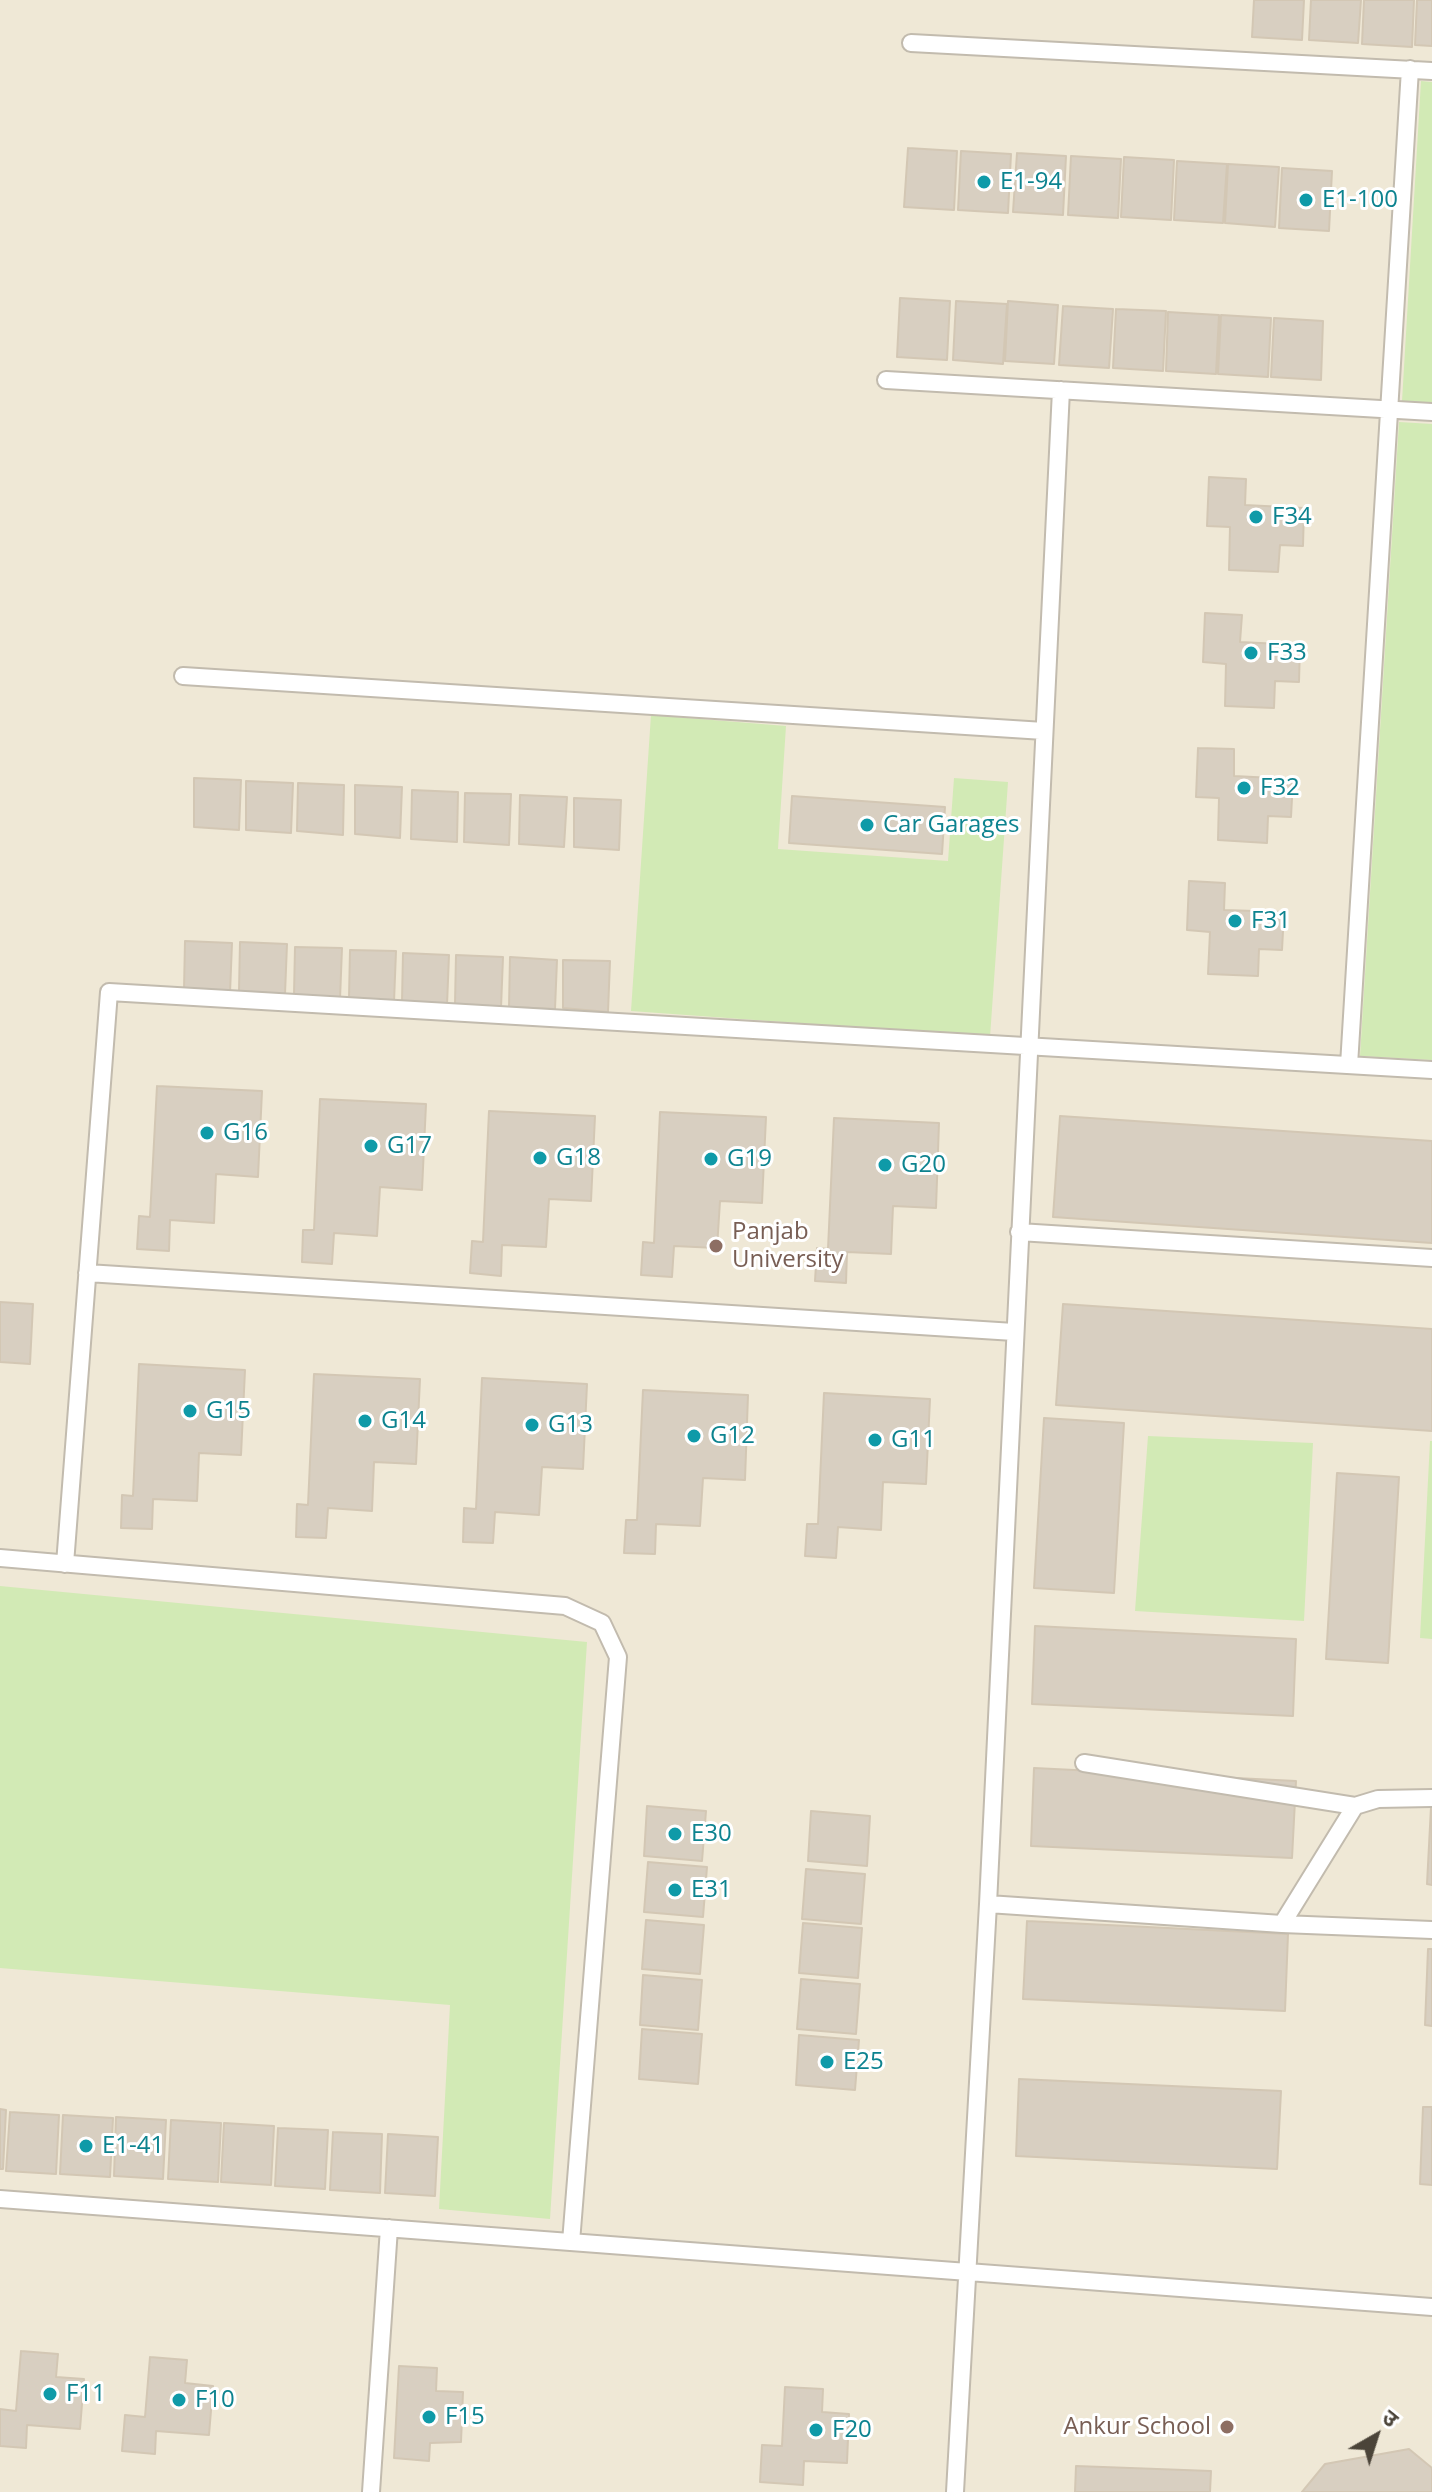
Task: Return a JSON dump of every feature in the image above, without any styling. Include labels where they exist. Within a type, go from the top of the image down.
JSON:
[{"type":"lane","points":[[911,43],[1432,71]]},
{"type":"lane","points":[[1349,1065],[1410,69]]},
{"type":"lane","points":[[886,380],[1432,412]]},
{"type":"lane","points":[[955,2492],[988,1904],[1061,390]]},
{"type":"lane","points":[[183,676],[1044,731]]},
{"type":"lane","points":[[65,1564],[109,992],[1432,1070]]},
{"type":"lane","points":[[1019,1232],[1432,1258]]},
{"type":"lane","points":[[87,1273],[1014,1332]]},
{"type":"lane","points":[[0,1558],[565,1606],[602,1623],[618,1657],[571,2242]]},
{"type":"lane","points":[[1084,1763],[1355,1806],[1378,1799],[1432,1798]]},
{"type":"lane","points":[[1282,1924],[1355,1806]]},
{"type":"lane","points":[[988,1904],[1282,1924],[1432,1930]]},
{"type":"lane","points":[[0,2199],[1432,2307]]},
{"type":"lane","points":[[371,2492],[389,2228]]},
{"type":"shaded area","name":"Panjab University","points":[[0,0],[1432,0],[1432,2492],[0,2492]]},
{"type":"green space","points":[[1421,81],[1432,82],[1432,404],[1402,401]]},
{"type":"green space","points":[[1399,422],[1432,424],[1432,1060],[1360,1056]]},
{"type":"green space","points":[[651,715],[786,726],[778,849],[948,861],[954,778],[1008,782],[990,1037],[631,1011]]},
{"type":"green space","points":[[1148,1436],[1313,1443],[1304,1621],[1135,1611]]},
{"type":"green space","points":[[1432,1441],[1432,1639],[1420,1638]]},
{"type":"green space","points":[[0,1586],[587,1642],[550,2219],[439,2209],[450,2005],[0,1968]]},
{"type":"building","points":[[1254,0],[1304,0],[1302,40],[1252,37]]},
{"type":"building","points":[[1311,0],[1361,0],[1358,43],[1309,40]]},
{"type":"building","points":[[1364,0],[1414,0],[1412,47],[1362,44]]},
{"type":"building","points":[[1417,0],[1432,0],[1432,46],[1415,45]]},
{"type":"building","points":[[908,148],[957,151],[954,210],[904,207]]},
{"type":"building","name":"E1-94","points":[[961,151],[1011,154],[1008,213],[958,210]]},
{"type":"building","points":[[1017,153],[1066,156],[1063,215],[1013,212]]},
{"type":"building","points":[[1071,156],[1121,159],[1118,218],[1068,215]]},
{"type":"building","points":[[1124,157],[1174,160],[1171,220],[1121,217]]},
{"type":"building","points":[[1177,161],[1227,164],[1223,223],[1174,220]]},
{"type":"building","points":[[1228,164],[1279,167],[1275,227],[1225,223]]},
{"type":"building","name":"E1-100","points":[[1282,168],[1332,171],[1329,231],[1279,228]]},
{"type":"building","points":[[900,298],[950,301],[947,360],[897,357]]},
{"type":"building","points":[[956,301],[1007,304],[1003,364],[953,360]]},
{"type":"building","points":[[1008,301],[1058,305],[1054,364],[1005,361]]},
{"type":"building","points":[[1063,306],[1113,309],[1109,368],[1059,365]]},
{"type":"building","points":[[1116,309],[1166,311],[1163,371],[1113,368]]},
{"type":"building","points":[[1168,312],[1219,315],[1216,374],[1166,371]]},
{"type":"building","points":[[1221,315],[1271,318],[1268,377],[1218,374]]},
{"type":"building","points":[[1274,318],[1323,321],[1321,380],[1271,377]]},
{"type":"building","name":"F34","points":[[1209,477],[1246,479],[1245,505],[1304,508],[1303,546],[1280,545],[1278,572],[1229,570],[1230,527],[1207,526]]},
{"type":"building","name":"F33","points":[[1205,613],[1242,615],[1240,642],[1300,645],[1299,682],[1275,681],[1274,708],[1225,706],[1226,664],[1203,662]]},
{"type":"building","name":"F32","points":[[1198,748],[1234,749],[1234,776],[1293,779],[1291,817],[1268,816],[1267,843],[1218,840],[1219,798],[1196,797]]},
{"type":"building","points":[[194,778],[241,780],[239,830],[194,827]]},
{"type":"building","points":[[246,781],[293,783],[291,833],[246,830]]},
{"type":"building","points":[[298,783],[344,785],[343,835],[297,831]]},
{"type":"building","points":[[355,785],[402,787],[400,838],[355,834]]},
{"type":"building","points":[[412,790],[458,792],[457,842],[411,839]]},
{"type":"building","points":[[465,793],[511,794],[509,845],[464,842]]},
{"type":"building","points":[[520,795],[567,797],[564,847],[519,844]]},
{"type":"building","name":"Car Garages","points":[[792,796],[945,807],[942,854],[789,843]]},
{"type":"building","points":[[574,798],[621,800],[619,850],[574,847]]},
{"type":"building","name":"F31","points":[[1189,881],[1225,883],[1224,910],[1284,912],[1282,950],[1259,949],[1258,976],[1208,974],[1210,932],[1187,930]]},
{"type":"building","points":[[185,941],[232,943],[230,993],[184,990]]},
{"type":"building","points":[[240,942],[287,944],[285,994],[239,991]]},
{"type":"building","points":[[295,947],[342,948],[340,999],[294,995]]},
{"type":"building","points":[[350,950],[396,951],[394,1002],[349,998]]},
{"type":"building","points":[[403,953],[449,955],[447,1005],[402,1002]]},
{"type":"building","points":[[456,955],[503,957],[501,1008],[455,1004]]},
{"type":"building","points":[[510,957],[557,960],[555,1009],[509,1007]]},
{"type":"building","points":[[563,960],[610,961],[608,1012],[563,1008]]},
{"type":"building","name":"G16","points":[[157,1086],[262,1091],[258,1177],[216,1174],[214,1223],[170,1220],[169,1251],[137,1249],[139,1216],[150,1217]]},
{"type":"building","name":"G17","points":[[320,1099],[426,1104],[422,1190],[380,1187],[377,1236],[334,1233],[332,1264],[302,1262],[303,1230],[314,1230]]},
{"type":"building","name":"G18","points":[[489,1111],[595,1116],[591,1201],[549,1199],[546,1247],[502,1245],[501,1276],[470,1273],[472,1241],[483,1242]]},
{"type":"building","name":"G19","points":[[660,1112],[766,1117],[762,1203],[720,1201],[717,1248],[674,1246],[672,1277],[641,1275],[643,1242],[654,1243]]},
{"type":"building","points":[[1060,1116],[1432,1141],[1432,1243],[1053,1217]]},
{"type":"building","name":"G20","points":[[834,1118],[939,1123],[936,1208],[893,1206],[891,1254],[847,1252],[846,1283],[815,1281],[817,1248],[828,1249]]},
{"type":"building","points":[[0,1302],[33,1304],[30,1364],[0,1362]]},
{"type":"building","points":[[1063,1304],[1432,1329],[1432,1431],[1056,1405]]},
{"type":"building","name":"G15","points":[[139,1364],[245,1370],[241,1455],[199,1453],[197,1501],[153,1499],[152,1529],[121,1528],[122,1495],[133,1496]]},
{"type":"building","name":"G14","points":[[314,1374],[420,1379],[416,1464],[374,1462],[372,1511],[328,1508],[326,1538],[296,1537],[297,1504],[308,1505]]},
{"type":"building","name":"G13","points":[[482,1378],[587,1384],[583,1469],[542,1467],[539,1515],[495,1512],[493,1543],[463,1542],[464,1508],[476,1509]]},
{"type":"building","name":"G12","points":[[643,1390],[748,1395],[745,1480],[703,1478],[700,1526],[656,1524],[655,1554],[624,1553],[626,1520],[637,1520]]},
{"type":"building","name":"G11","points":[[824,1393],[930,1399],[926,1484],[883,1482],[881,1530],[838,1527],[836,1558],[805,1556],[807,1524],[818,1524]]},
{"type":"building","points":[[1044,1418],[1124,1423],[1114,1593],[1034,1588]]},
{"type":"building","points":[[1337,1473],[1399,1477],[1388,1663],[1326,1659]]},
{"type":"building","points":[[1035,1626],[1296,1639],[1293,1716],[1032,1704]]},
{"type":"building","points":[[1034,1768],[1296,1781],[1292,1858],[1031,1846]]},
{"type":"building","name":"E30","points":[[647,1806],[706,1811],[702,1861],[644,1856]]},
{"type":"building","points":[[1432,1807],[1432,1885],[1427,1884]]},
{"type":"building","points":[[811,1811],[870,1816],[867,1866],[808,1861]]},
{"type":"building","name":"E31","points":[[648,1862],[707,1867],[703,1917],[644,1912]]},
{"type":"building","points":[[806,1869],[865,1874],[861,1924],[802,1919]]},
{"type":"building","points":[[646,1920],[704,1925],[700,1974],[642,1969]]},
{"type":"building","points":[[1027,1921],[1288,1934],[1285,2011],[1023,1999]]},
{"type":"building","points":[[803,1923],[862,1928],[858,1978],[799,1973]]},
{"type":"building","points":[[1428,1949],[1432,1949],[1432,2026],[1425,2025]]},
{"type":"building","points":[[643,1975],[702,1980],[698,2030],[640,2025]]},
{"type":"building","points":[[801,1979],[860,1984],[856,2034],[797,2029]]},
{"type":"building","points":[[642,2029],[702,2034],[698,2084],[639,2079]]},
{"type":"building","name":"E25","points":[[799,2035],[859,2040],[855,2090],[796,2085]]},
{"type":"building","points":[[1019,2079],[1281,2091],[1277,2169],[1016,2156]]},
{"type":"building","points":[[1423,2107],[1432,2107],[1432,2185],[1420,2184]]},
{"type":"building","points":[[0,2109],[6,2110],[3,2169],[0,2169]]},
{"type":"building","points":[[10,2112],[59,2115],[56,2174],[6,2171]]},
{"type":"building","name":"E1-41","points":[[63,2115],[113,2118],[110,2177],[60,2174]]},
{"type":"building","points":[[116,2117],[166,2120],[163,2179],[114,2176]]},
{"type":"building","points":[[171,2120],[221,2123],[218,2182],[168,2179]]},
{"type":"building","points":[[224,2123],[274,2126],[271,2185],[221,2182]]},
{"type":"building","points":[[278,2128],[328,2130],[325,2189],[275,2186]]},
{"type":"building","points":[[333,2132],[382,2134],[380,2193],[330,2190]]},
{"type":"building","points":[[388,2134],[438,2137],[435,2196],[385,2193]]},
{"type":"building","name":"F11","points":[[21,2351],[58,2354],[56,2377],[84,2379],[80,2429],[27,2425],[26,2448],[0,2446],[0,2409],[16,2411]]},
{"type":"building","name":"F10","points":[[150,2357],[187,2360],[185,2383],[213,2386],[209,2435],[156,2431],[155,2454],[122,2451],[125,2415],[145,2417]]},
{"type":"building","name":"F15","points":[[399,2366],[437,2368],[436,2391],[463,2392],[461,2442],[430,2443],[429,2461],[394,2458]]},
{"type":"building","name":"F20","points":[[785,2387],[823,2389],[822,2412],[849,2414],[847,2463],[804,2461],[803,2485],[760,2482],[762,2445],[782,2446]]},
{"type":"building","points":[[1409,2449],[1432,2468],[1432,2492],[1302,2492],[1325,2464]]},
{"type":"building","points":[[1076,2466],[1211,2471],[1210,2492],[1075,2492]]},
{"type":"place","name":"E1-94","points":[[984,182]]},
{"type":"place","name":"E1-100","points":[[1306,200]]},
{"type":"place","name":"F34","points":[[1256,517]]},
{"type":"place","name":"F33","points":[[1251,653]]},
{"type":"place","name":"F32","points":[[1244,788]]},
{"type":"place","name":"Car Garages","points":[[867,825]]},
{"type":"place","name":"F31","points":[[1235,921]]},
{"type":"place","name":"G16","points":[[207,1133]]},
{"type":"place","name":"G17","points":[[371,1146]]},
{"type":"place","name":"G18","points":[[540,1158]]},
{"type":"place","name":"G19","points":[[711,1159]]},
{"type":"place","name":"G20","points":[[885,1165]]},
{"type":"place","name":"Panjab University","points":[[716,1246]]},
{"type":"place","name":"G15","points":[[190,1411]]},
{"type":"place","name":"G14","points":[[365,1421]]},
{"type":"place","name":"G13","points":[[532,1425]]},
{"type":"place","name":"G12","points":[[694,1436]]},
{"type":"place","name":"G11","points":[[875,1440]]},
{"type":"place","name":"E30","points":[[675,1834]]},
{"type":"place","name":"E31","points":[[675,1890]]},
{"type":"place","name":"E25","points":[[827,2062]]},
{"type":"place","name":"E1-41","points":[[86,2146]]},
{"type":"place","name":"F11","points":[[50,2394]]},
{"type":"place","name":"F10","points":[[179,2400]]},
{"type":"place","name":"F15","points":[[429,2417]]},
{"type":"place","name":"Ankur School","points":[[1227,2427]]},
{"type":"place","name":"F20","points":[[816,2430]]}]
